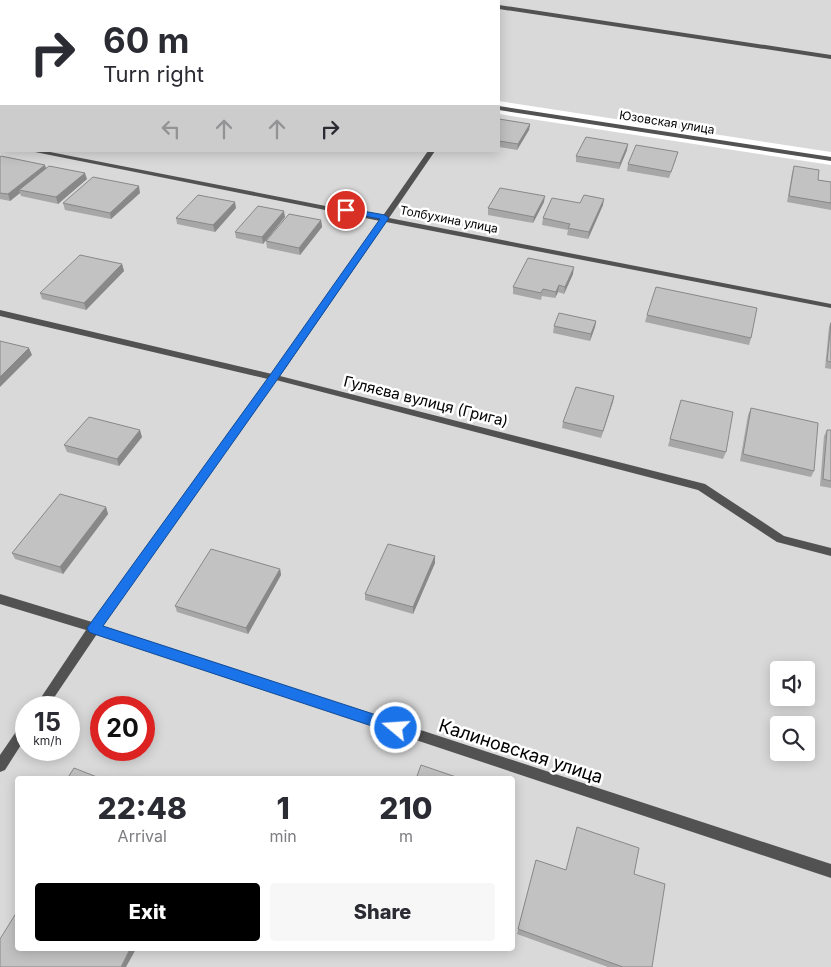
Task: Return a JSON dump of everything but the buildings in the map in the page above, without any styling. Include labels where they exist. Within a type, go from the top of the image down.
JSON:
[{"type":"lane","points":[[500,7],[831,57]]},
{"type":"lane","name":"Юзовская улица","points":[[500,108],[831,159]]},
{"type":"lane","name":"Толбухина улица","points":[[38,152],[831,306]]},
{"type":"lane","points":[[48,696],[94,628],[274,378],[431,152]]},
{"type":"lane","name":"Гуляєва вулиця (Грига)","points":[[0,313],[274,378],[701,487],[781,539],[831,552]]},
{"type":"lane","name":"Калиновская улица","points":[[0,599],[94,628],[831,871]]},
{"type":"lane","points":[[0,766],[15,744]]},
{"type":"shaded area","points":[[500,0],[831,0],[831,152],[500,101]]},
{"type":"shaded area","points":[[500,114],[831,165],[831,967],[0,967],[0,152],[500,152]]},
{"type":"route","points":[[346,210],[385,218],[274,378],[94,628],[396,728]]}]
